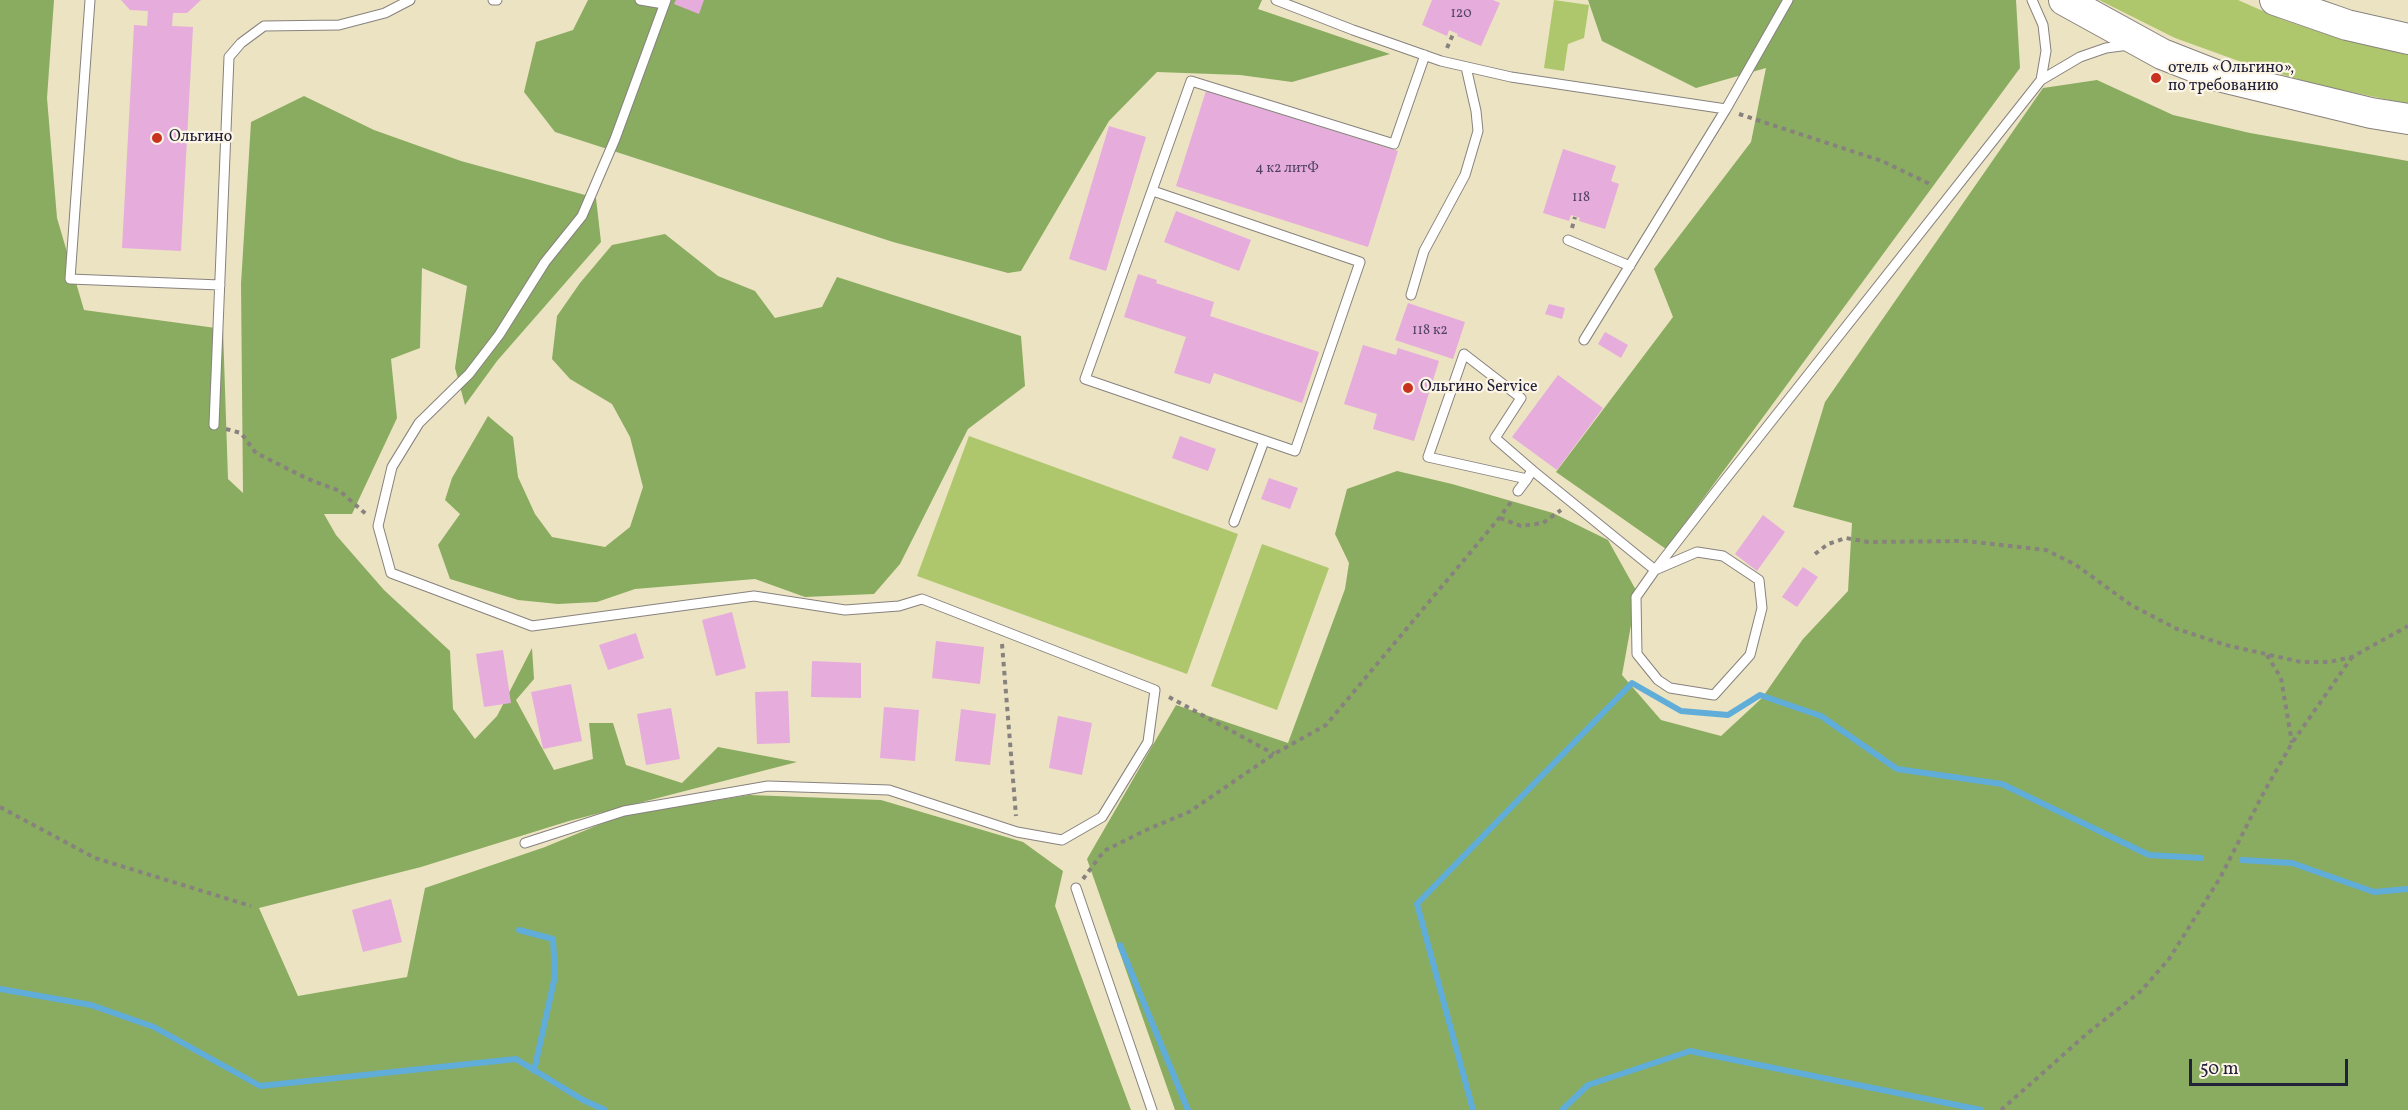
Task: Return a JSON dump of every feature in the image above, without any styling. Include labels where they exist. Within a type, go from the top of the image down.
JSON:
[{"type":"main road","points":[[2064,0],[2139,43],[2218,76],[2408,119]]},
{"type":"main road","points":[[2275,0],[2338,22],[2408,39]]},
{"type":"lane","points":[[90,0],[70,279],[220,285]]},
{"type":"lane","points":[[214,425],[229,57],[241,43],[264,26],[339,25],[385,13],[410,0]]},
{"type":"lane","points":[[525,843],[624,811],[768,786],[889,790],[1017,832],[1062,840],[1102,817],[1148,742],[1155,690],[922,599],[899,606],[845,610],[754,596],[532,626],[391,573],[378,526],[392,467],[419,423],[469,374],[499,335],[545,262],[582,216],[615,139],[665,2],[640,0]]},
{"type":"lane","points":[[1276,0],[1425,55],[1466,67],[1511,77],[1726,109]]},
{"type":"lane","points":[[1584,340],[1726,109],[1788,0]]},
{"type":"lane","points":[[2032,0],[2043,25],[2046,51],[2041,80]]},
{"type":"lane","points":[[1655,570],[1697,552],[1724,556],[1759,580],[1762,608],[1750,655],[1714,695],[1670,688],[1658,680],[1637,654],[1636,597],[1655,570],[2041,80],[2080,57],[2106,48],[2139,43]]},
{"type":"lane","points":[[1153,191],[1360,262],[1295,451],[1084,379],[1191,81],[1394,144],[1425,55]]},
{"type":"lane","points":[[1411,295],[1424,251],[1465,175],[1478,131],[1466,67]]},
{"type":"lane","points":[[1568,240],[1630,266]]},
{"type":"lane","points":[[1529,475],[1428,457],[1464,354],[1521,398],[1495,438],[1529,475],[1571,502],[1655,570]]},
{"type":"lane","points":[[1234,522],[1264,441]]},
{"type":"lane","points":[[1518,491],[1529,475]]},
{"type":"lane","points":[[1076,888],[1152,1110]]},
{"type":"path","points":[[1450,41],[1454,32]]},
{"type":"path","points":[[1726,109],[1882,161],[1932,185]]},
{"type":"path","points":[[1573,225],[1575,217]]},
{"type":"path","points":[[214,425],[241,433],[256,453],[340,491],[357,503],[378,526]]},
{"type":"path","points":[[1076,888],[1104,851],[1189,812],[1274,754],[1326,725],[1500,518],[1518,491]]},
{"type":"path","points":[[1500,518],[1521,526],[1543,524],[1571,502]]},
{"type":"path","points":[[1815,554],[1828,544],[1846,538],[1868,542],[1965,541],[2046,550],[2076,565],[2131,605],[2177,629],[2226,645],[2301,662],[2329,662],[2352,657],[2408,626]]},
{"type":"path","points":[[1001,630],[1017,832]]},
{"type":"path","points":[[2266,654],[2281,678],[2292,743]]},
{"type":"path","points":[[2001,1110],[2089,1032],[2141,991],[2169,959],[2220,879],[2264,792],[2292,743],[2352,657]]},
{"type":"path","points":[[1155,690],[1274,754]]},
{"type":"path","points":[[0,807],[95,858],[251,906]]},
{"type":"green space","points":[[0,0],[54,0],[47,98],[57,218],[84,310],[223,329],[228,479],[243,493],[241,284],[251,122],[304,96],[374,130],[461,161],[596,198],[601,242],[497,361],[465,405],[455,368],[467,286],[422,268],[420,348],[391,359],[397,418],[352,514],[324,514],[336,535],[384,590],[450,651],[453,709],[475,739],[497,716],[532,648],[534,679],[516,700],[554,770],[593,759],[589,723],[613,723],[626,765],[682,783],[718,747],[797,762],[569,821],[421,867],[259,908],[298,996],[407,977],[425,888],[545,847],[620,816],[749,795],[881,800],[1023,842],[1063,871],[1055,906],[1131,1110],[0,1110]]},
{"type":"green space","points":[[588,0],[1262,0],[1258,9],[1390,54],[1292,82],[1240,75],[1157,72],[1109,121],[1021,271],[1008,273],[893,242],[555,132],[524,92],[536,42],[573,30]]},
{"type":"green space","points":[[1554,0],[1589,5],[1584,38],[1568,44],[1564,71],[1544,68]]},
{"type":"green space","points":[[1588,0],[2016,0],[2020,68],[1666,549],[1556,472],[1673,317],[1654,269],[1751,142],[1766,68],[1696,88],[1602,41]]},
{"type":"green space","points":[[2099,0],[2238,0],[2281,19],[2337,38],[2408,55],[2408,104],[2318,85],[2247,64],[2175,38]]},
{"type":"green space","points":[[2097,80],[2173,115],[2250,133],[2408,161],[2408,1110],[1175,1110],[1087,859],[1176,705],[1288,743],[1345,589],[1349,563],[1335,534],[1347,489],[1397,471],[1553,513],[1608,540],[1637,592],[1622,675],[1661,720],[1721,736],[1762,698],[1803,639],[1848,591],[1852,523],[1793,507],[1825,402],[2043,88]]},
{"type":"green space","points":[[665,234],[718,276],[755,291],[775,318],[822,307],[837,277],[1021,336],[1025,386],[968,429],[900,564],[874,594],[805,597],[755,579],[635,589],[597,602],[558,604],[518,600],[450,579],[438,545],[460,514],[445,500],[452,478],[488,416],[513,437],[518,477],[535,514],[552,537],[605,547],[630,527],[643,487],[630,437],[612,404],[570,379],[552,359],[557,316],[580,283],[612,245]]},
{"type":"green space","points":[[969,436],[1238,534],[1187,674],[917,576]]},
{"type":"green space","points":[[1262,544],[1329,568],[1277,710],[1211,686]]},
{"type":"building","name":"Ольгино","points":[[121,0],[201,0],[187,13],[173,13],[172,26],[193,27],[181,251],[122,248],[134,25],[147,26],[148,11],[130,10]]},
{"type":"building","points":[[676,0],[704,0],[699,14],[674,4]]},
{"type":"building","points":[[1432,0],[1493,0],[1500,3],[1481,46],[1449,30],[1447,36],[1422,25]]},
{"type":"building","points":[[1206,91],[1398,151],[1368,247],[1176,186]]},
{"type":"building","points":[[1109,126],[1146,137],[1106,271],[1069,259]]},
{"type":"building","points":[[1563,149],[1616,166],[1611,181],[1619,184],[1605,229],[1579,221],[1580,218],[1571,215],[1569,221],[1543,213]]},
{"type":"building","points":[[1176,211],[1251,240],[1239,271],[1164,242]]},
{"type":"building","points":[[1138,274],[1157,280],[1156,283],[1214,302],[1210,316],[1319,352],[1302,403],[1214,373],[1210,384],[1174,373],[1186,337],[1124,317]]},
{"type":"building","points":[[1408,303],[1465,322],[1453,359],[1395,340]]},
{"type":"building","points":[[1549,304],[1565,308],[1562,319],[1545,314]]},
{"type":"building","points":[[1605,332],[1628,345],[1621,358],[1598,344]]},
{"type":"building","name":"Ольгино Service","points":[[1363,345],[1396,355],[1398,348],[1439,361],[1414,441],[1373,429],[1377,414],[1344,404]]},
{"type":"building","points":[[1558,375],[1603,408],[1557,470],[1512,437]]},
{"type":"building","points":[[1180,436],[1216,449],[1208,471],[1172,458]]},
{"type":"building","points":[[1269,478],[1298,488],[1290,509],[1261,499]]},
{"type":"building","points":[[1763,515],[1785,532],[1757,571],[1735,554]]},
{"type":"building","points":[[1803,567],[1818,577],[1797,607],[1782,597]]},
{"type":"building","points":[[732,612],[746,668],[716,676],[702,620]]},
{"type":"building","points":[[636,633],[644,658],[608,670],[599,645]]},
{"type":"building","points":[[936,641],[984,647],[980,684],[932,678]]},
{"type":"building","points":[[503,650],[511,703],[484,707],[476,654]]},
{"type":"building","points":[[812,661],[861,663],[861,698],[811,697]]},
{"type":"building","points":[[571,684],[582,741],[543,749],[531,692]]},
{"type":"building","points":[[788,691],[790,743],[757,744],[755,692]]},
{"type":"building","points":[[884,707],[919,710],[915,761],[880,758]]},
{"type":"building","points":[[671,708],[680,759],[646,765],[637,714]]},
{"type":"building","points":[[961,709],[996,714],[990,765],[955,761]]},
{"type":"building","points":[[1058,716],[1092,723],[1082,775],[1049,768]]},
{"type":"building","points":[[391,899],[402,942],[363,952],[352,910]]},
{"type":"waterway","points":[[1473,1110],[1417,904],[1632,683],[1681,711],[1728,715],[1760,695],[1821,716],[1897,769],[2002,784],[2149,855],[2201,858]]},
{"type":"waterway","points":[[2242,860],[2292,863],[2374,892],[2408,889]]},
{"type":"waterway","points":[[519,930],[553,939],[555,976],[534,1071]]},
{"type":"waterway","points":[[1120,945],[1188,1110]]},
{"type":"waterway","points":[[0,989],[91,1005],[154,1027],[260,1086],[516,1059],[583,1100],[605,1110]]},
{"type":"waterway","points":[[1562,1110],[1588,1085],[1690,1051],[1981,1110]]},
{"type":"place","name":"отель «Ольгино», по требованию","points":[[2156,78]]},
{"type":"place","name":"Ольгино","points":[[157,138]]},
{"type":"place","name":"Ольгино Service","points":[[1408,388]]}]
